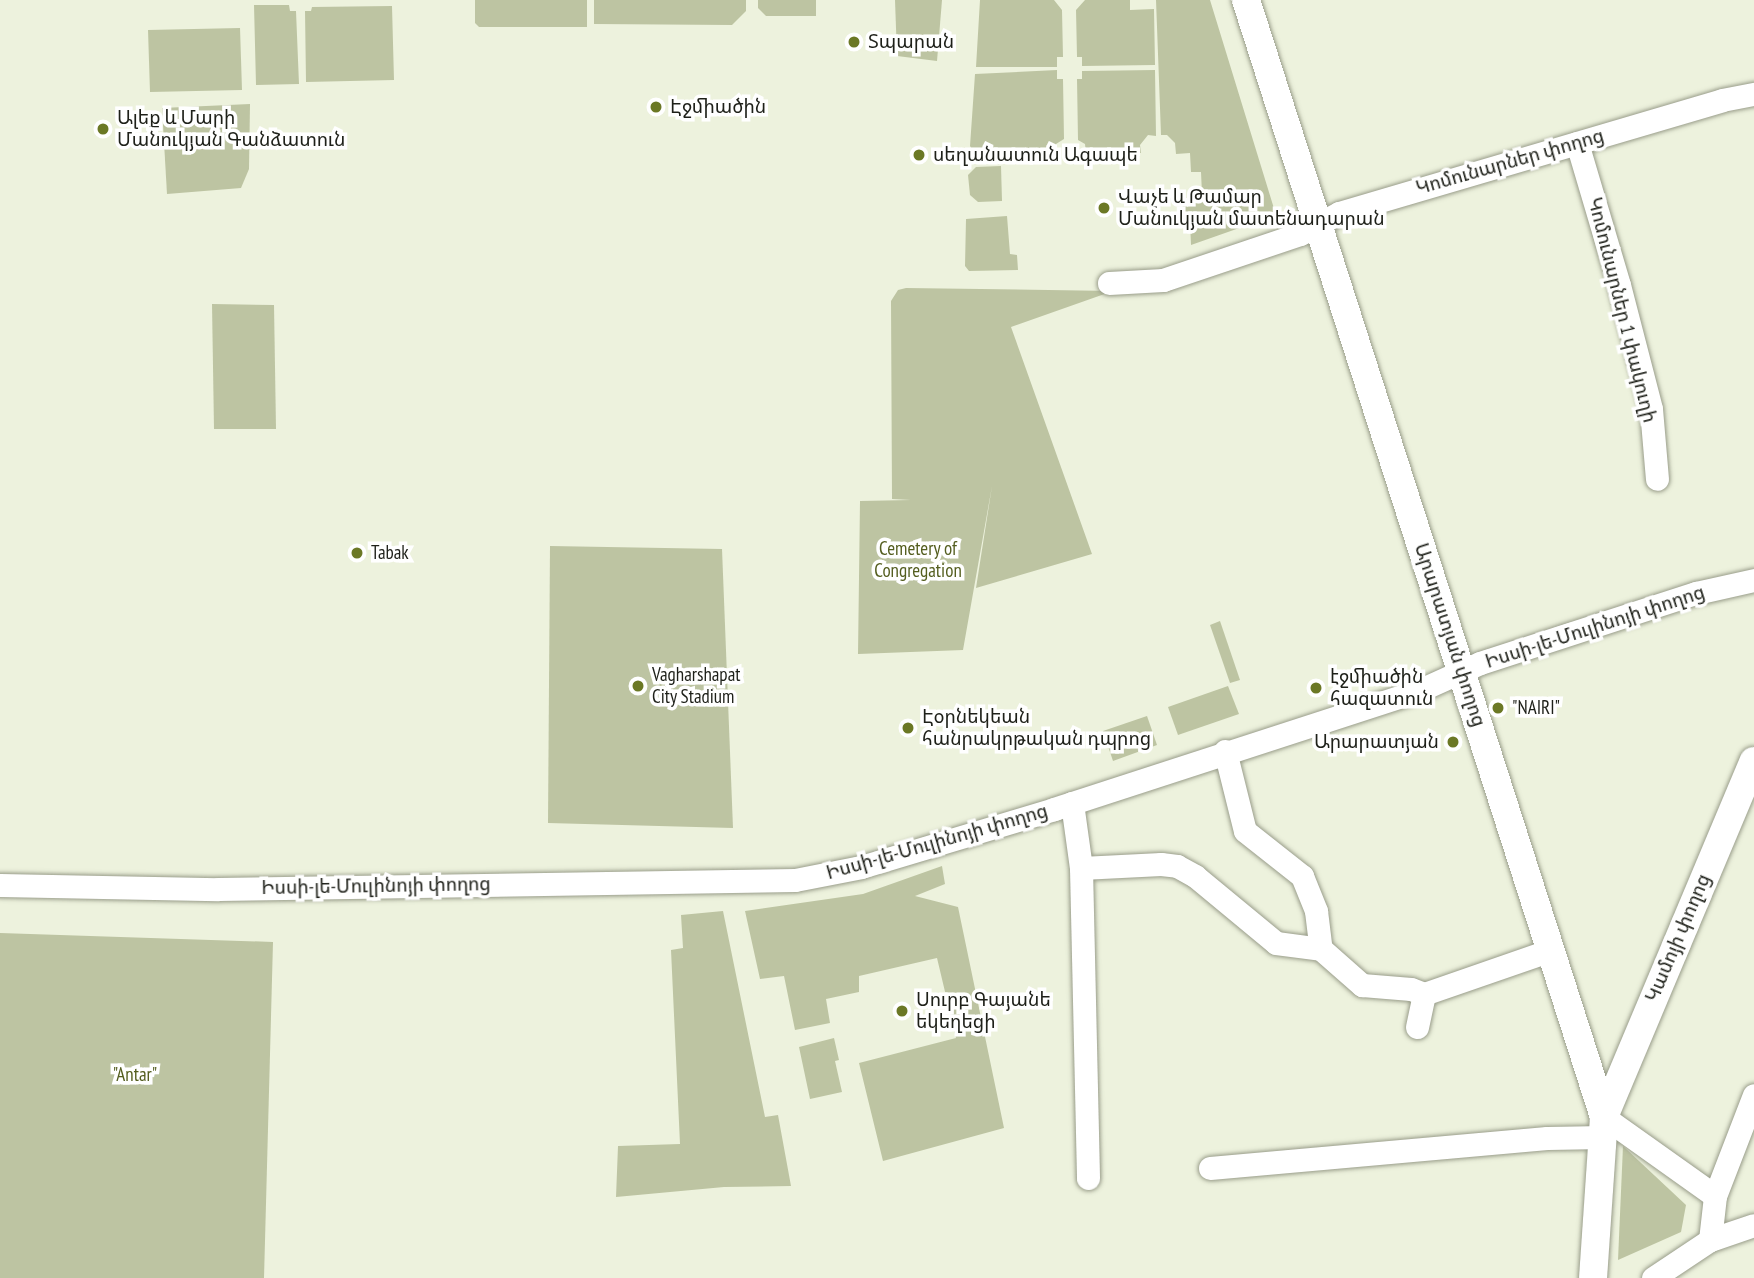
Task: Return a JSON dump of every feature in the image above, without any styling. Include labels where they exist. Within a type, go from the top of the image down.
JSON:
[{"type":"main road","name":"Արարատյան փողոց","points":[[1246,0],[1551,950],[1604,1127],[1594,1278]]},
{"type":"main road","name":"Կամոյի փողոց","points":[[1604,1127],[1754,761]]},
{"type":"street","name":"Կոմունարներ փողոց","points":[[1109,283],[1163,280],[1300,234],[1339,213],[1722,100],[1754,94]]},
{"type":"street","name":"Կոմունարներ 1 փակուղի","points":[[1577,143],[1619,285],[1651,409],[1657,479]]},
{"type":"street","name":"Իսսի-լե-Մուլինոյի փողոց","points":[[0,885],[218,889],[795,880],[861,867],[1072,803],[1225,751],[1418,691],[1480,663],[1696,593],[1754,580]]},
{"type":"street","points":[[1225,751],[1245,831],[1303,876],[1316,911],[1321,949]]},
{"type":"street","points":[[1072,803],[1081,868],[1088,1178]]},
{"type":"street","points":[[1081,868],[1161,864],[1177,866],[1195,876],[1276,943],[1321,949],[1362,985],[1411,989],[1424,994],[1551,950]]},
{"type":"street","points":[[1417,1027],[1424,994]]},
{"type":"street","points":[[1710,1240],[1715,1196],[1754,1095]]},
{"type":"street","points":[[1210,1168],[1547,1138],[1604,1127],[1715,1196]]},
{"type":"street","points":[[1653,1278],[1710,1240],[1754,1225]]},
{"type":"green space","points":[[475,0],[587,0],[587,27],[479,27],[475,23]]},
{"type":"green space","points":[[594,0],[746,0],[746,11],[732,25],[594,24]]},
{"type":"green space","points":[[758,0],[816,0],[816,16],[766,16],[758,8]]},
{"type":"green space","points":[[895,0],[942,0],[937,61],[897,56]]},
{"type":"green space","points":[[980,0],[1054,0],[1062,10],[1063,57],[1057,57],[1057,67],[976,67]]},
{"type":"green space","points":[[1085,0],[1130,0],[1130,10],[1154,9],[1155,65],[1082,66],[1082,57],[1077,57],[1076,10]]},
{"type":"green space","points":[[1156,0],[1210,0],[1276,215],[1191,245],[1190,222],[1184,222],[1182,200],[1202,194],[1201,172],[1191,172],[1190,153],[1176,154],[1175,143],[1167,135],[1161,135]]},
{"type":"green space","points":[[254,5],[289,5],[290,11],[296,11],[299,84],[256,85]]},
{"type":"green space","points":[[392,6],[394,80],[306,82],[305,11],[311,11],[312,7]]},
{"type":"green space","points":[[240,28],[242,90],[150,92],[148,30]]},
{"type":"green space","points":[[1057,70],[1057,79],[1063,79],[1064,139],[1056,144],[1055,155],[973,151],[970,146],[975,74]]},
{"type":"green space","points":[[1155,70],[1156,136],[1148,135],[1140,145],[1141,153],[1086,154],[1085,144],[1078,140],[1077,79],[1082,79],[1082,71]]},
{"type":"green space","points":[[250,104],[249,169],[241,188],[167,194],[162,108]]},
{"type":"green space","points":[[1001,166],[1002,201],[978,202],[970,195],[968,175],[976,167]]},
{"type":"green space","points":[[1007,216],[1010,254],[1017,255],[1018,270],[969,271],[965,266],[966,219]]},
{"type":"green space","name":"Cemetery of Congregation","points":[[898,290],[1113,291],[1011,327],[1092,554],[976,588],[992,486],[963,650],[858,654],[860,501],[911,500],[892,499],[891,301]]},
{"type":"green space","points":[[212,304],[274,305],[276,429],[214,429]]},
{"type":"green space","name":"Vagharshapat City Stadium","points":[[550,546],[722,549],[733,828],[548,823]]},
{"type":"green space","points":[[1220,621],[1240,680],[1230,683],[1210,625]]},
{"type":"green space","points":[[1228,686],[1239,714],[1178,735],[1168,707]]},
{"type":"green space","points":[[1147,716],[1157,745],[1113,761],[1103,731]]},
{"type":"green space","points":[[942,866],[945,884],[915,896],[958,907],[1004,1128],[883,1161],[859,1063],[956,1038],[937,958],[859,976],[859,992],[826,999],[830,1023],[795,1030],[784,976],[760,979],[745,911],[863,894]]},
{"type":"green space","points":[[723,911],[765,1117],[778,1115],[791,1186],[724,1187],[616,1197],[618,1146],[680,1144],[671,950],[683,948],[681,915]]},
{"type":"green space","name":"\"Antar\"","points":[[0,933],[273,942],[264,1278],[0,1278]]},
{"type":"green space","points":[[834,1038],[839,1060],[835,1061],[842,1092],[810,1099],[799,1047]]},
{"type":"green space","points":[[1623,1146],[1686,1205],[1681,1232],[1618,1260]]},
{"type":"place","name":"Տպարան","points":[[854,42]]},
{"type":"place","name":"Էջմիածին","points":[[656,107]]},
{"type":"place","name":"Ալեք և Մարի Մանուկյան Գանձատուն","points":[[103,129]]},
{"type":"place","name":"սեղանատուն Ագապե","points":[[919,155]]},
{"type":"place","name":"Վաչե և Թամար Մանուկյան մատենադարան","points":[[1104,208]]},
{"type":"place","name":"Tabak","points":[[357,553]]},
{"type":"place","name":"Vagharshapat City Stadium","points":[[638,686]]},
{"type":"place","name":"էջմիածին հազատուն","points":[[1316,688]]},
{"type":"place","name":"\"NAIRI\"","points":[[1498,708]]},
{"type":"place","name":"Էօրնեկեան հանրակրթական դպրոց","points":[[908,728]]},
{"type":"place","name":"Արարատյան","points":[[1453,742]]},
{"type":"place","name":"Սուրբ Գայանե եկեղեցի","points":[[902,1011]]}]
